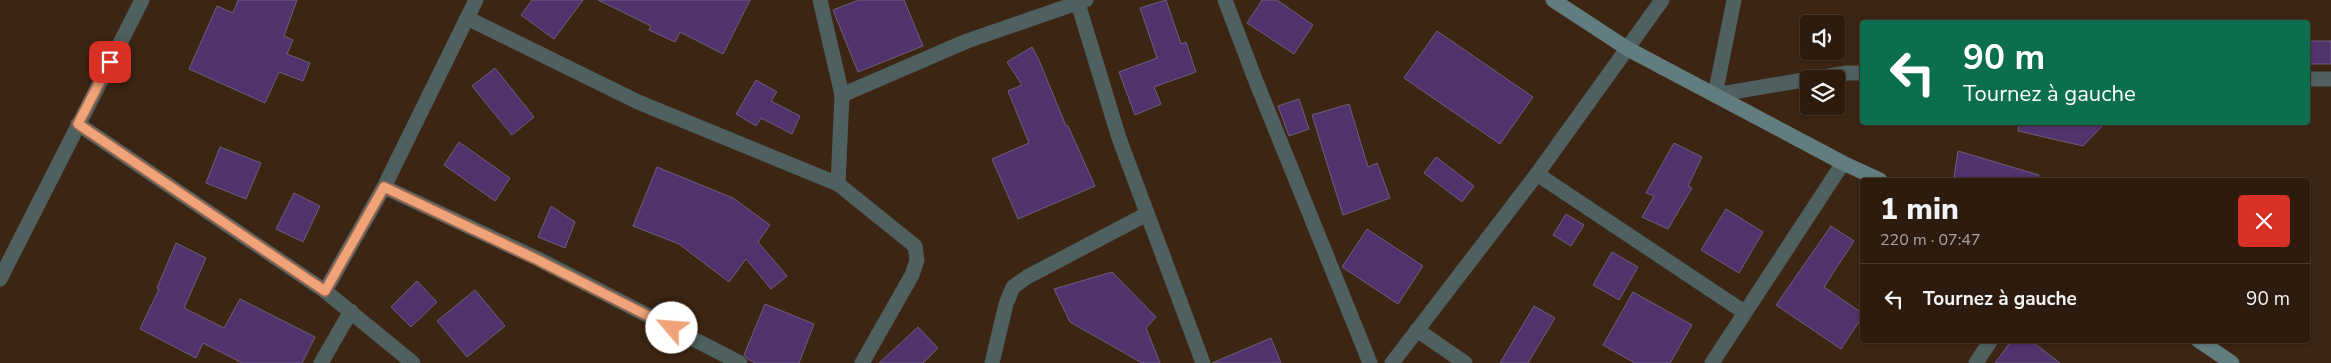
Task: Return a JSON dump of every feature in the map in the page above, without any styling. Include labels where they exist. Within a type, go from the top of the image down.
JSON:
[{"type":"main road","points":[[1553,0],[1628,49],[1843,163],[1876,178]]},
{"type":"main road","points":[[2202,343],[2232,363]]},
{"type":"street","points":[[0,279],[142,0]]},
{"type":"street","points":[[325,291],[384,187],[476,0]]},
{"type":"street","points":[[820,0],[842,95],[838,184]]},
{"type":"street","points":[[1225,0],[1370,363]]},
{"type":"street","points":[[1392,363],[1538,174],[1662,0]]},
{"type":"street","points":[[1734,0],[1715,95],[1800,81]]},
{"type":"street","points":[[842,95],[967,41],[1080,1],[1119,138],[1203,363]]},
{"type":"street","points":[[467,18],[638,102],[838,184],[915,246],[917,260],[912,275],[862,363]]},
{"type":"street","points":[[1845,73],[1860,73]]},
{"type":"street","points":[[2310,79],[2331,79]]},
{"type":"street","points":[[78,124],[325,291],[413,363]]},
{"type":"street","points":[[1712,363],[1843,163]]},
{"type":"street","points":[[1538,174],[1744,312]]},
{"type":"street","points":[[384,187],[538,260],[740,363]]},
{"type":"street","points":[[992,363],[1006,304],[1013,287],[1027,277],[1146,214]]},
{"type":"street","points":[[321,363],[351,311]]},
{"type":"street","points":[[1417,330],[1465,363]]},
{"type":"street","points":[[1976,363],[1989,343]]},
{"type":"building","points":[[238,0],[297,0],[284,36],[293,40],[287,54],[310,63],[303,81],[279,72],[265,103],[189,69],[217,6],[233,13]]},
{"type":"building","points":[[532,0],[583,0],[554,39],[521,15]]},
{"type":"building","points":[[598,0],[750,0],[723,54],[680,32],[675,42],[649,30],[651,26]]},
{"type":"building","points":[[859,0],[904,0],[923,46],[858,72],[833,10]]},
{"type":"building","points":[[1166,0],[1181,44],[1186,42],[1196,72],[1154,87],[1161,104],[1135,115],[1119,72],[1157,58],[1140,8]]},
{"type":"building","points":[[1262,0],[1277,0],[1313,25],[1294,54],[1247,23]]},
{"type":"building","points":[[1437,31],[1533,97],[1500,144],[1404,78]]},
{"type":"building","points":[[2310,41],[2331,41],[2331,64],[2310,64]]},
{"type":"building","points":[[1032,47],[1066,126],[1068,126],[1095,186],[1018,219],[992,159],[1029,143],[1008,91],[1022,85],[1007,62]]},
{"type":"building","points":[[495,68],[534,117],[512,135],[472,86]]},
{"type":"building","points":[[756,80],[777,92],[771,101],[800,116],[792,134],[761,118],[756,126],[736,114]]},
{"type":"building","points":[[1299,99],[1309,129],[1289,136],[1278,106]]},
{"type":"building","points":[[1349,104],[1368,167],[1377,163],[1390,198],[1343,215],[1312,115]]},
{"type":"building","points":[[2019,125],[2103,125],[2083,146],[2018,131]]},
{"type":"building","points":[[459,142],[510,178],[495,201],[444,165]]},
{"type":"building","points":[[1674,143],[1702,157],[1688,186],[1692,188],[1668,229],[1642,217],[1654,196],[1646,193]]},
{"type":"building","points":[[220,147],[261,163],[246,199],[206,183]]},
{"type":"building","points":[[1958,151],[2039,175],[2038,178],[1954,177]]},
{"type":"building","points":[[1436,157],[1474,186],[1462,202],[1424,173]]},
{"type":"building","points":[[657,167],[733,198],[770,225],[758,242],[787,276],[771,289],[746,259],[729,282],[679,244],[633,226]]},
{"type":"building","points":[[294,193],[320,206],[303,242],[276,229]]},
{"type":"building","points":[[551,206],[575,222],[565,248],[538,237]]},
{"type":"building","points":[[1726,209],[1763,232],[1739,273],[1701,250]]},
{"type":"building","points":[[1566,214],[1584,225],[1571,246],[1553,235]]},
{"type":"building","points":[[1831,226],[1854,241],[1824,287],[1860,312],[1860,320],[1841,349],[1776,305]]},
{"type":"building","points":[[1367,229],[1423,266],[1398,304],[1342,267]]},
{"type":"building","points":[[176,243],[206,258],[184,308],[224,328],[240,299],[315,337],[302,363],[242,363],[203,343],[196,358],[140,329],[159,289],[157,288]]},
{"type":"building","points":[[1612,252],[1638,267],[1619,300],[1593,285]]},
{"type":"building","points":[[1112,272],[1156,317],[1146,328],[1160,363],[1142,363],[1070,322],[1054,289]]},
{"type":"building","points":[[417,281],[437,302],[411,327],[391,307]]},
{"type":"building","points":[[475,290],[505,326],[467,357],[437,321]]},
{"type":"building","points":[[1633,292],[1692,325],[1670,363],[1635,363],[1603,345]]},
{"type":"building","points":[[765,304],[814,324],[799,363],[756,363],[744,355]]},
{"type":"building","points":[[1534,306],[1555,318],[1528,363],[1500,363]]},
{"type":"building","points":[[918,327],[938,348],[923,363],[879,363]]},
{"type":"building","points":[[1271,338],[1281,363],[1212,363]]},
{"type":"building","points":[[2010,343],[2034,343],[2060,363],[1995,363]]},
{"type":"route","points":[[110,62],[78,124],[325,291],[384,187],[538,260],[672,328]]}]
